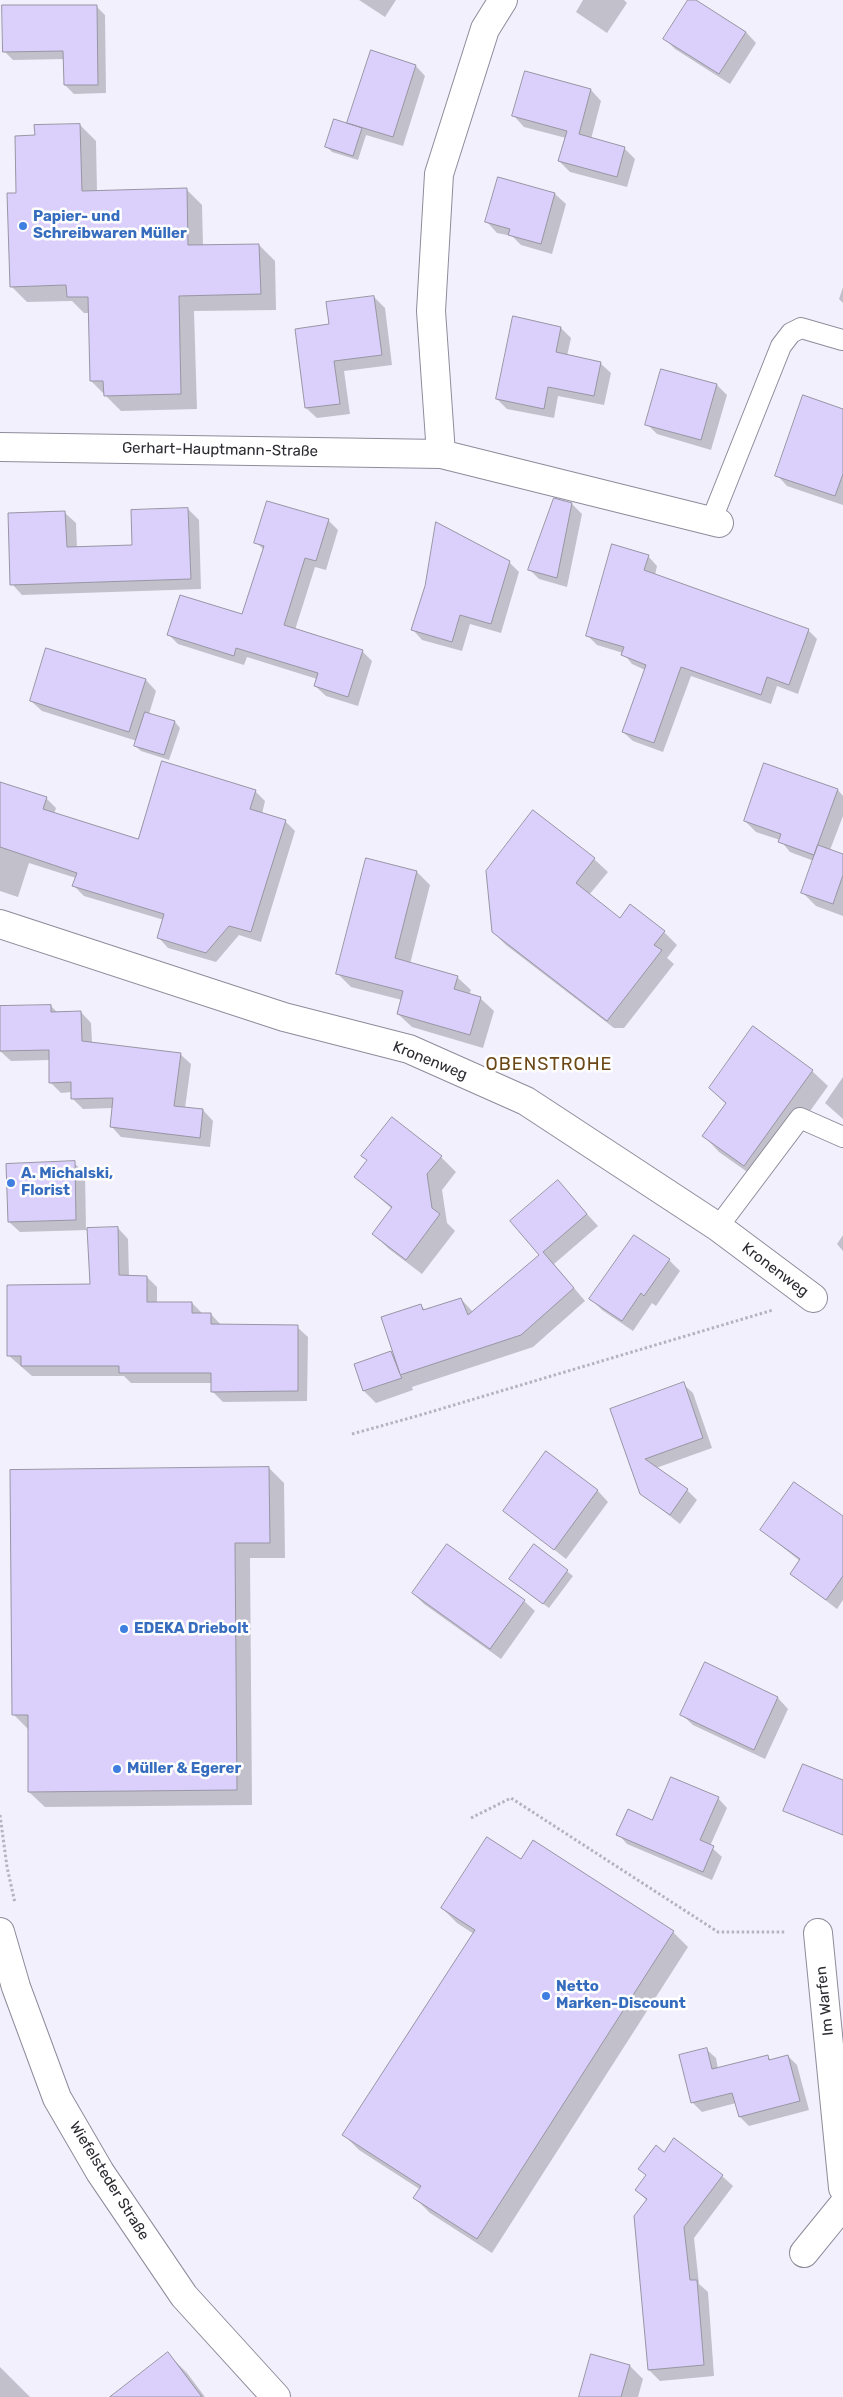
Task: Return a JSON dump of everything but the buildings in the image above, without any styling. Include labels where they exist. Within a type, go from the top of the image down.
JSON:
[{"type":"street","points":[[441,454],[431,311],[440,174],[485,29],[503,0]]},
{"type":"street","name":"Gerhart-Hauptmann-Straße","points":[[0,447],[441,454],[718,521]]},
{"type":"street","name":"Kronenweg","points":[[0,924],[284,1017],[409,1049],[526,1101],[718,1227],[813,1298]]},
{"type":"street","name":"Wiefelsteder Straße","points":[[0,1932],[16,1988],[57,2098],[100,2172],[184,2296],[276,2397]]},
{"type":"street","name":"Im Warfen","points":[[818,1933],[843,2188]]},
{"type":"street","points":[[804,2253],[843,2205]]},
{"type":"lane","points":[[718,521],[714,514],[781,346],[791,333],[802,328],[842,340]]},
{"type":"lane","points":[[718,1227],[800,1118],[843,1137]]},
{"type":"path","points":[[352,1434],[426,1414],[813,1298]]},
{"type":"path","points":[[471,1818],[511,1798],[718,1932],[818,1933]]},
{"type":"place","name":"Papier- und Schreibwaren Müller","points":[[23,226]]},
{"type":"place","name":"A. Michalski, Florist","points":[[11,1183]]},
{"type":"place","name":"EDEKA Driebolt","points":[[124,1629]]},
{"type":"place","name":"Müller & Egerer","points":[[117,1769]]},
{"type":"place","name":"Netto Marken-Discount","points":[[546,1996]]},
{"type":"district","name":"OBENSTROHE","points":[[549,1065]]}]
